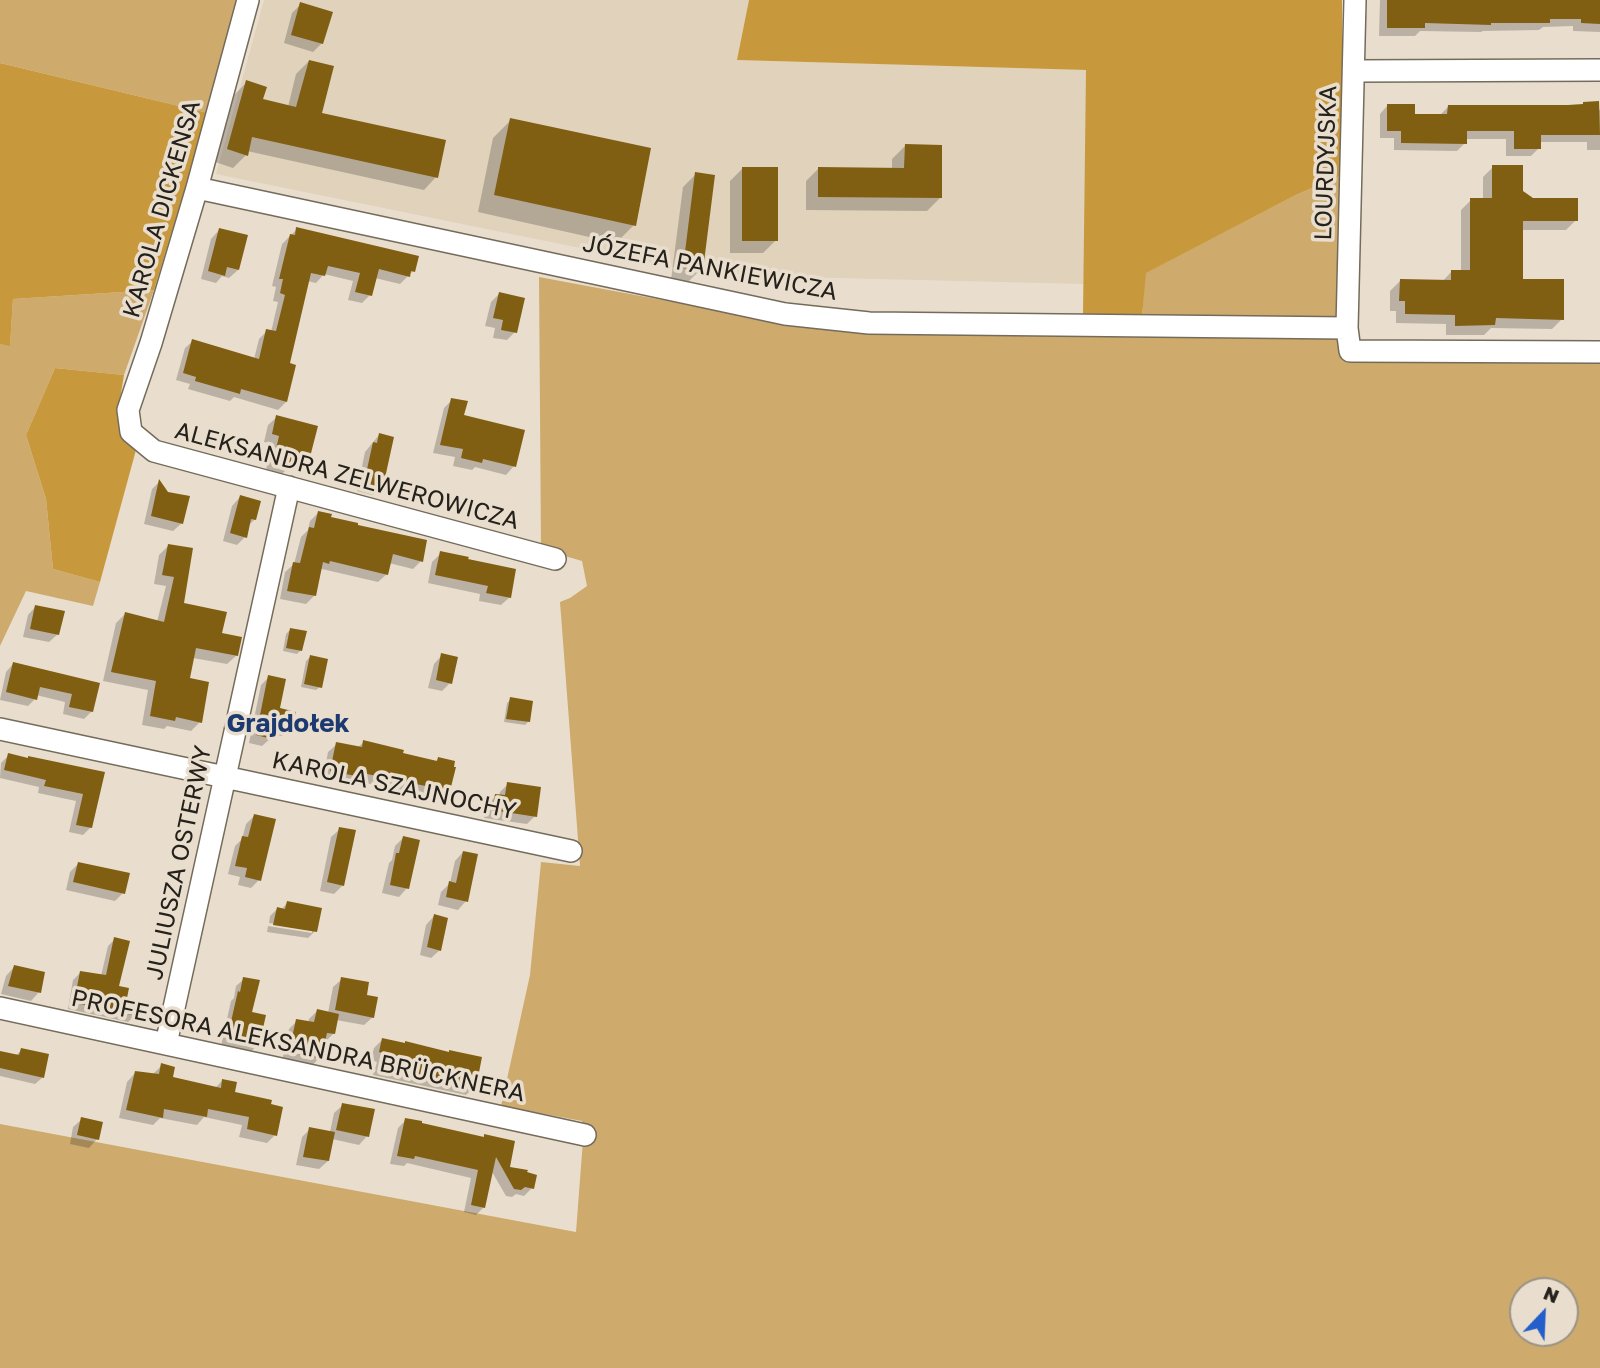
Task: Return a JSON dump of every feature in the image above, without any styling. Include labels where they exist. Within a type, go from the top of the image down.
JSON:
[{"type":"street","name":"KAROLA DICKENSA","points":[[131,432],[128,410],[197,188],[248,0]]},
{"type":"street","name":"LOURDYJSKA","points":[[1348,328],[1356,0]]},
{"type":"street","points":[[1355,71],[1600,70]]},
{"type":"street","name":"JÓZEFA PANKIEWICZA","points":[[197,188],[785,314],[869,323],[1348,328]]},
{"type":"street","points":[[1348,328],[1350,351],[1600,352]]},
{"type":"street","name":"ALEKSANDRA ZELWEROWICZA","points":[[131,432],[154,451],[555,559]]},
{"type":"street","name":"JULIUSZA OSTERWY","points":[[166,1044],[289,487]]},
{"type":"street","name":"KAROLA SZAJNOCHY","points":[[0,729],[571,850]]},
{"type":"street","name":"PROFESORA ALEKSANDRA BRÜCKNERA","points":[[0,1008],[585,1135]]},
{"type":"shaded area","points":[[0,0],[239,0],[208,113],[0,63]]},
{"type":"shaded area","points":[[264,0],[749,0],[738,60],[1087,70],[1084,284],[713,275],[216,174]]},
{"type":"shaded area","points":[[749,0],[1342,0],[1342,175],[1296,195],[1146,273],[1142,317],[1083,314],[1086,70],[737,60]]},
{"type":"shaded area","points":[[0,63],[208,113],[154,290],[13,299],[10,346],[0,344]]},
{"type":"shaded area","points":[[1342,175],[1340,357],[1600,359],[1600,1368],[0,1368],[0,1124],[576,1232],[582,1121],[501,1106],[530,975],[541,862],[580,866],[560,602],[587,586],[582,561],[541,549],[539,277],[840,331],[1141,334],[1145,273],[1296,195]]},
{"type":"shaded area","points":[[154,290],[124,375],[55,368],[26,435],[46,499],[53,569],[100,582],[93,606],[26,591],[0,646],[0,344],[10,345],[13,299]]},
{"type":"shaded area","points":[[55,368],[124,375],[118,411],[122,435],[136,450],[100,582],[53,569],[46,499],[26,435]]},
{"type":"building","points":[[1387,0],[1600,0],[1600,24],[1581,23],[1581,19],[1550,19],[1550,23],[1425,23],[1425,28],[1387,28]]},
{"type":"building","points":[[300,2],[333,12],[323,44],[291,35]]},
{"type":"building","points":[[309,60],[334,66],[322,113],[446,140],[438,178],[252,137],[248,156],[227,149],[246,80],[267,87],[263,99],[296,107]]},
{"type":"building","points":[[1599,101],[1600,135],[1541,135],[1541,149],[1514,149],[1514,131],[1467,131],[1467,144],[1401,143],[1401,131],[1387,131],[1387,104],[1415,104],[1415,114],[1447,114],[1448,105],[1568,105]]},
{"type":"building","points":[[510,118],[651,148],[636,226],[494,195]]},
{"type":"building","points":[[905,144],[942,145],[942,198],[818,197],[818,167],[904,168]]},
{"type":"building","points":[[1492,165],[1523,165],[1523,191],[1533,198],[1578,198],[1578,221],[1523,221],[1523,279],[1564,279],[1564,320],[1496,318],[1495,325],[1455,326],[1455,315],[1405,314],[1405,301],[1399,301],[1400,279],[1451,280],[1451,270],[1470,270],[1470,198],[1492,198]]},
{"type":"building","points":[[742,167],[778,167],[778,241],[742,241]]},
{"type":"building","points":[[695,172],[715,175],[703,270],[683,268]]},
{"type":"building","points":[[296,227],[419,256],[415,272],[411,271],[410,277],[379,269],[372,296],[355,292],[360,273],[328,266],[325,276],[311,273],[290,363],[296,365],[287,402],[241,389],[240,394],[195,381],[196,377],[183,373],[192,339],[259,359],[266,329],[276,331],[285,295],[280,293],[283,279],[279,279],[290,234],[295,235]]},
{"type":"building","points":[[219,228],[248,235],[239,270],[227,267],[225,276],[208,271]]},
{"type":"building","points":[[499,292],[525,298],[517,333],[501,330],[503,320],[493,318]]},
{"type":"building","points":[[451,398],[468,401],[464,415],[525,430],[516,467],[483,459],[482,463],[461,458],[463,449],[440,445]]},
{"type":"building","points":[[276,415],[318,426],[310,457],[295,454],[292,467],[273,462],[279,436],[272,434]]},
{"type":"building","points":[[379,433],[394,437],[383,487],[364,483],[373,442],[377,443]]},
{"type":"building","points":[[159,479],[168,492],[190,496],[183,524],[151,516]]},
{"type":"building","points":[[240,495],[261,501],[256,520],[251,519],[247,538],[230,533]]},
{"type":"building","points":[[318,511],[358,525],[427,540],[423,562],[393,554],[388,575],[330,561],[329,564],[323,562],[316,596],[287,591],[293,562],[300,563],[309,527],[314,528]]},
{"type":"building","points":[[168,544],[193,548],[184,603],[227,612],[222,633],[242,637],[238,656],[196,648],[190,678],[209,682],[202,723],[176,717],[175,721],[150,716],[156,681],[111,672],[125,612],[164,622],[174,577],[162,575]]},
{"type":"building","points":[[440,551],[516,569],[511,598],[486,593],[488,586],[435,575]]},
{"type":"building","points":[[35,605],[65,611],[59,635],[30,629]]},
{"type":"building","points":[[290,628],[307,631],[302,651],[286,648]]},
{"type":"building","points":[[441,653],[458,657],[452,684],[436,680]]},
{"type":"building","points":[[310,655],[328,659],[322,688],[304,684]]},
{"type":"building","points":[[13,662],[100,683],[93,712],[69,707],[72,694],[40,687],[37,700],[6,692]]},
{"type":"building","points":[[268,675],[286,679],[280,708],[296,712],[292,728],[276,725],[272,739],[256,735]]},
{"type":"building","points":[[510,697],[533,701],[530,722],[506,719]]},
{"type":"building","points":[[363,740],[437,761],[438,757],[455,761],[450,791],[367,774],[366,778],[330,771],[336,742],[362,747]]},
{"type":"building","points":[[8,753],[105,772],[92,828],[76,825],[83,794],[44,786],[46,780],[4,770]]},
{"type":"building","points":[[507,782],[541,787],[537,817],[492,810],[495,794],[505,795]]},
{"type":"building","points":[[254,814],[276,819],[261,881],[245,877],[247,868],[235,866],[242,836],[248,837]]},
{"type":"building","points":[[339,827],[356,830],[344,886],[327,882]]},
{"type":"building","points":[[403,836],[420,840],[409,889],[390,885],[396,853],[399,853]]},
{"type":"building","points":[[463,851],[478,854],[468,902],[446,897],[449,881],[456,883]]},
{"type":"building","points":[[78,862],[130,873],[125,894],[73,882]]},
{"type":"building","points":[[287,901],[322,908],[317,932],[273,925],[277,907],[285,909]]},
{"type":"building","points":[[434,914],[448,918],[441,951],[427,947]]},
{"type":"building","points":[[114,937],[130,941],[119,986],[129,988],[127,998],[140,1001],[137,1016],[74,1003],[80,971],[106,975]]},
{"type":"building","points":[[14,965],[45,972],[41,993],[8,986]]},
{"type":"building","points":[[243,977],[260,980],[252,1012],[266,1015],[259,1046],[227,1039]]},
{"type":"building","points":[[341,977],[369,982],[367,995],[378,997],[374,1018],[335,1010]]},
{"type":"building","points":[[317,1009],[339,1014],[335,1034],[327,1033],[321,1059],[289,1052],[296,1019],[314,1022]]},
{"type":"building","points":[[382,1038],[482,1057],[476,1088],[380,1067],[384,1054],[379,1052]]},
{"type":"building","points":[[21,1048],[49,1054],[44,1078],[0,1068],[0,1051],[19,1055]]},
{"type":"building","points":[[161,1063],[175,1067],[173,1077],[221,1088],[222,1079],[237,1082],[235,1092],[272,1100],[271,1104],[283,1107],[277,1136],[247,1129],[249,1117],[208,1109],[207,1117],[164,1109],[163,1118],[126,1110],[135,1071],[159,1074]]},
{"type":"building","points":[[342,1103],[375,1109],[369,1137],[336,1130]]},
{"type":"building","points":[[81,1117],[103,1122],[99,1140],[77,1135]]},
{"type":"building","points":[[405,1118],[484,1137],[484,1134],[515,1141],[510,1167],[528,1170],[527,1172],[537,1175],[534,1189],[514,1189],[496,1157],[485,1208],[471,1205],[478,1170],[415,1156],[414,1159],[397,1156]]},
{"type":"building","points":[[309,1127],[335,1132],[329,1161],[303,1157]]},
{"type":"district","name":"Grajdołek","points":[[288,724]]}]
